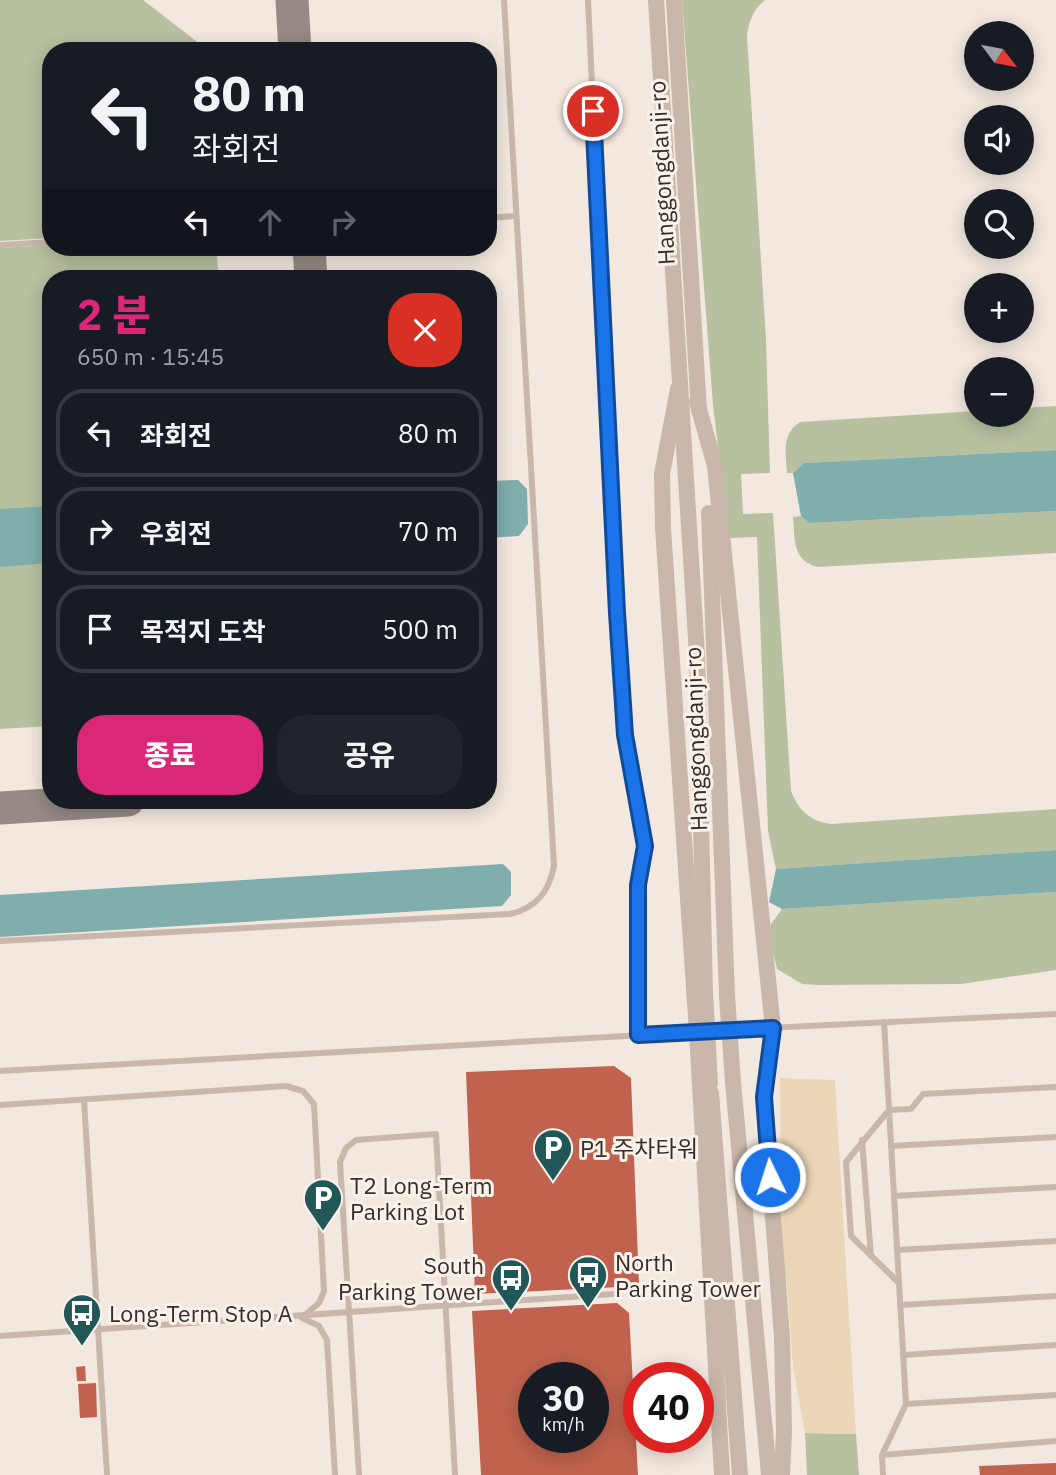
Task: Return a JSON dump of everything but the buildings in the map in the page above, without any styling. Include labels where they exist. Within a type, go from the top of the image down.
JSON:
[{"type":"street","name":"Hanggongdanji-ro","points":[[656,0],[678,389],[697,654],[705,991],[710,1083],[740,1475]]},
{"type":"street","name":"Hanggongdanji-ro","points":[[674,0],[698,402],[711,466],[716,530],[727,996],[769,1475]]},
{"type":"street","points":[[678,389],[662,474],[663,528],[697,1032],[722,1475]]},
{"type":"street","points":[[716,530],[773,1028],[764,1097],[782,1337],[785,1432],[782,1475]]},
{"type":"lane","points":[[0,941],[510,914],[533,905],[547,890],[554,866],[504,0]]},
{"type":"lane","points":[[588,0],[625,735],[645,846],[638,885],[638,1035]]},
{"type":"lane","points":[[497,217],[516,216]]},
{"type":"lane","points":[[0,245],[42,243]]},
{"type":"lane","points":[[0,1071],[1056,1014]]},
{"type":"lane","points":[[883,1475],[882,1455],[906,1404],[884,1022]]},
{"type":"lane","points":[[0,1105],[286,1086],[303,1091],[314,1104],[324,1291],[310,1314],[301,1317]]},
{"type":"lane","points":[[899,1283],[852,1236],[846,1162],[862,1140],[889,1110],[911,1109],[923,1094],[1056,1087]]},
{"type":"lane","points":[[84,1100],[107,1475]]},
{"type":"lane","points":[[359,1475],[341,1162],[346,1148],[356,1140],[436,1134],[455,1475]]},
{"type":"lane","points":[[891,1146],[1056,1137]]},
{"type":"lane","points":[[862,1140],[871,1256]]},
{"type":"lane","points":[[894,1196],[1056,1186]]},
{"type":"lane","points":[[897,1250],[1056,1241]]},
{"type":"lane","points":[[0,1336],[614,1294]]},
{"type":"lane","points":[[900,1305],[1056,1296]]},
{"type":"lane","points":[[301,1317],[319,1326],[327,1340],[335,1475]]},
{"type":"lane","points":[[903,1355],[1056,1345]]},
{"type":"lane","points":[[906,1404],[1056,1395]]},
{"type":"lane","points":[[882,1455],[1056,1441]]},
{"type":"green space","points":[[0,0],[143,0],[197,42],[42,42],[42,239],[0,241]]},
{"type":"green space","points":[[682,0],[765,0],[752,16],[747,36],[766,341],[770,473],[741,474],[743,514],[773,513],[791,791],[806,814],[831,824],[1056,809],[1056,850],[776,869],[768,831],[757,537],[729,538],[713,405]]},
{"type":"green space","points":[[42,246],[42,256],[217,256],[218,270],[42,270],[42,727],[0,729],[0,248]]},
{"type":"green space","points":[[1056,406],[1056,450],[804,463],[793,473],[787,473],[787,438],[800,422],[964,412],[964,427],[1034,427],[1034,407]]},
{"type":"green space","points":[[1056,511],[1056,553],[818,567],[803,560],[796,548],[793,517],[801,516],[809,523]]},
{"type":"green space","points":[[1056,892],[1056,970],[961,984],[802,984],[777,969],[774,956],[770,953],[771,924],[782,909]]},
{"type":"green space","points":[[805,1433],[856,1434],[859,1475],[807,1475]]},
{"type":"sand","points":[[780,1078],[835,1080],[856,1434],[805,1433],[793,1367],[787,1285],[782,1274]]},
{"type":"water","points":[[1056,450],[1056,511],[809,523],[801,516],[793,473],[804,463]]},
{"type":"water","points":[[518,480],[527,489],[528,524],[519,536],[497,537],[497,481]]},
{"type":"water","points":[[42,507],[42,564],[0,567],[0,509]]},
{"type":"water","points":[[1056,850],[1056,892],[782,909],[769,902],[776,869]]},
{"type":"water","points":[[503,864],[511,872],[511,895],[502,906],[0,937],[0,895]]},
{"type":"taxiway","points":[[292,0],[294,42]]},
{"type":"taxiway","points":[[310,256],[310,270]]},
{"type":"taxiway","points":[[0,808],[42,805]]},
{"type":"place","name":"P1 주차타워","points":[[553,1182]]},
{"type":"place","name":"T2 Long-Term Parking Lot","points":[[323,1232]]},
{"type":"place","name":"North Parking Tower","points":[[588,1309]]},
{"type":"place","name":"South Parking Tower","points":[[511,1312]]},
{"type":"place","name":"Long-Term Stop A","points":[[82,1347]]},
{"type":"route","points":[[593,111],[625,735],[645,846],[638,885],[638,1035],[773,1028],[764,1097],[770,1177]]}]
